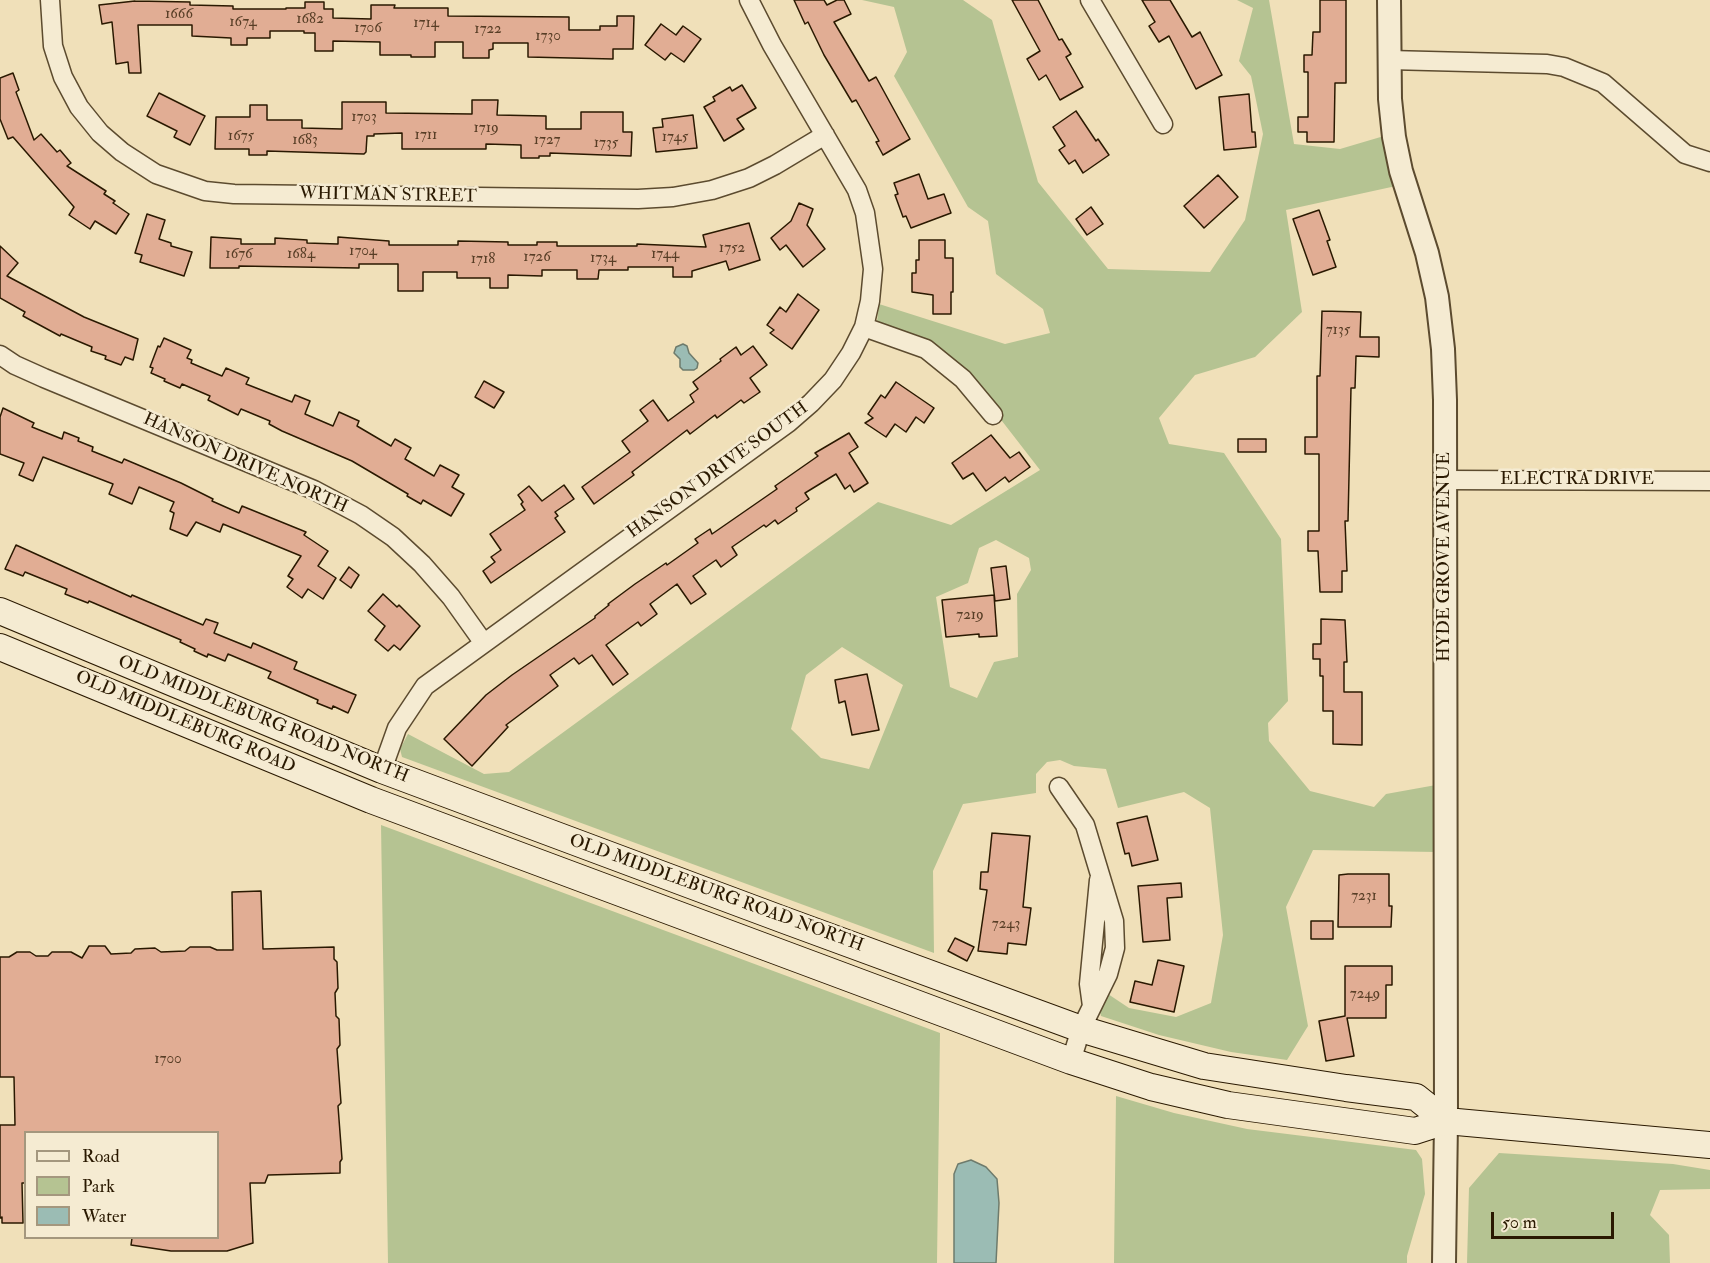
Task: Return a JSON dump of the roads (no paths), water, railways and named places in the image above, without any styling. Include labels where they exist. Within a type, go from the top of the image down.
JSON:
[{"type":"main road","name":"OLD MIDDLEBURG ROAD NORTH","points":[[0,611],[382,770],[784,920],[1087,1017],[1117,1041],[1204,1066],[1416,1097],[1446,1121]]},
{"type":"main road","name":"OLD MIDDLEBURG ROAD","points":[[0,646],[371,800]]},
{"type":"main road","name":"OLD MIDDLEBURG ROAD NORTH","points":[[371,800],[1071,1061],[1151,1087],[1228,1105],[1415,1131],[1446,1121],[1710,1145]]},
{"type":"main road","points":[[723,931],[732,900]]},
{"type":"street","name":"WHITMAN STREET","points":[[50,0],[53,45],[63,77],[80,107],[100,133],[122,152],[156,174],[205,191],[234,194],[638,199],[673,197],[712,190],[749,178],[825,135]]},
{"type":"street","name":"HANSON DRIVE SOUTH","points":[[382,770],[397,728],[425,686],[795,416],[833,380],[851,353],[864,327],[870,301],[873,269],[865,213],[857,190],[771,45],[749,0]]},
{"type":"street","points":[[1090,0],[1163,124]]},
{"type":"street","name":"HYDE GROVE AVENUE","points":[[1389,0],[1389,99],[1394,137],[1401,171],[1427,253],[1437,297],[1443,349],[1445,400],[1446,1121],[1444,1263]]},
{"type":"street","points":[[1389,60],[1547,64],[1564,67],[1604,83],[1685,154],[1710,162]]},
{"type":"street","points":[[864,327],[926,349],[963,379],[993,415]]},
{"type":"street","name":"HANSON DRIVE NORTH","points":[[0,355],[15,365],[44,378],[314,490],[361,515],[393,537],[422,564],[451,597],[483,642]]},
{"type":"street","name":"ELECTRA DRIVE","points":[[1444,480],[1710,481]]},
{"type":"street","points":[[1059,787],[1085,825],[1114,921],[1115,948],[1108,974],[1087,1017],[1071,1061]]},
{"type":"water","points":[[683,344],[687,346],[689,353],[698,363],[694,370],[683,370],[680,367],[680,359],[674,353],[676,347]]},
{"type":"water","points":[[971,1160],[986,1167],[997,1179],[999,1203],[996,1263],[954,1263],[954,1174],[958,1164]]}]
